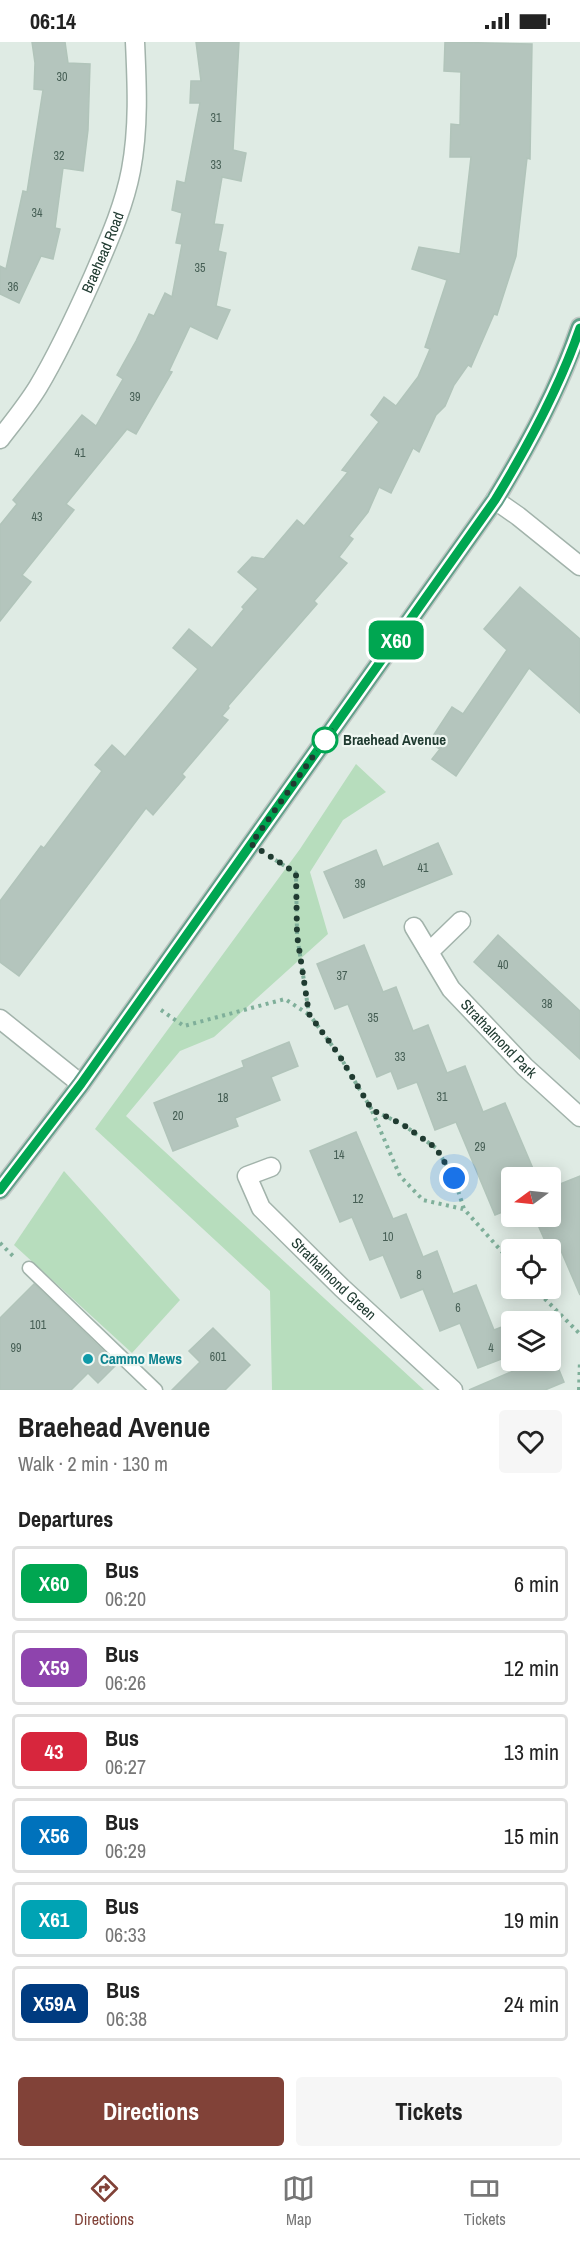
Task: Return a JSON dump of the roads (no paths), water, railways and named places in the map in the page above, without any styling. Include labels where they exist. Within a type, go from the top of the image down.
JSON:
[{"type":"main road","points":[[0,1190],[81,1084],[495,500],[532,438],[573,348],[580,327]]},
{"type":"street","name":"Braehead Road","points":[[0,439],[36,390],[64,340],[107,246],[123,202],[131,169],[135,135],[137,97],[135,42]]},
{"type":"street","points":[[495,500],[580,566]]},
{"type":"street","points":[[429,952],[461,921]]},
{"type":"street","name":"Strathalmond Park","points":[[414,927],[452,989],[525,1067],[580,1117]]},
{"type":"street","points":[[0,1019],[81,1084]]},
{"type":"street","name":"Strathalmond Green","points":[[271,1167],[247,1176],[261,1208],[342,1288],[453,1390]]},
{"type":"lane","points":[[29,1268],[156,1390]]},
{"type":"place","name":"Braehead Avenue","points":[[325,740]]},
{"type":"place","name":"Cammo Mews","points":[[88,1359]]}]
